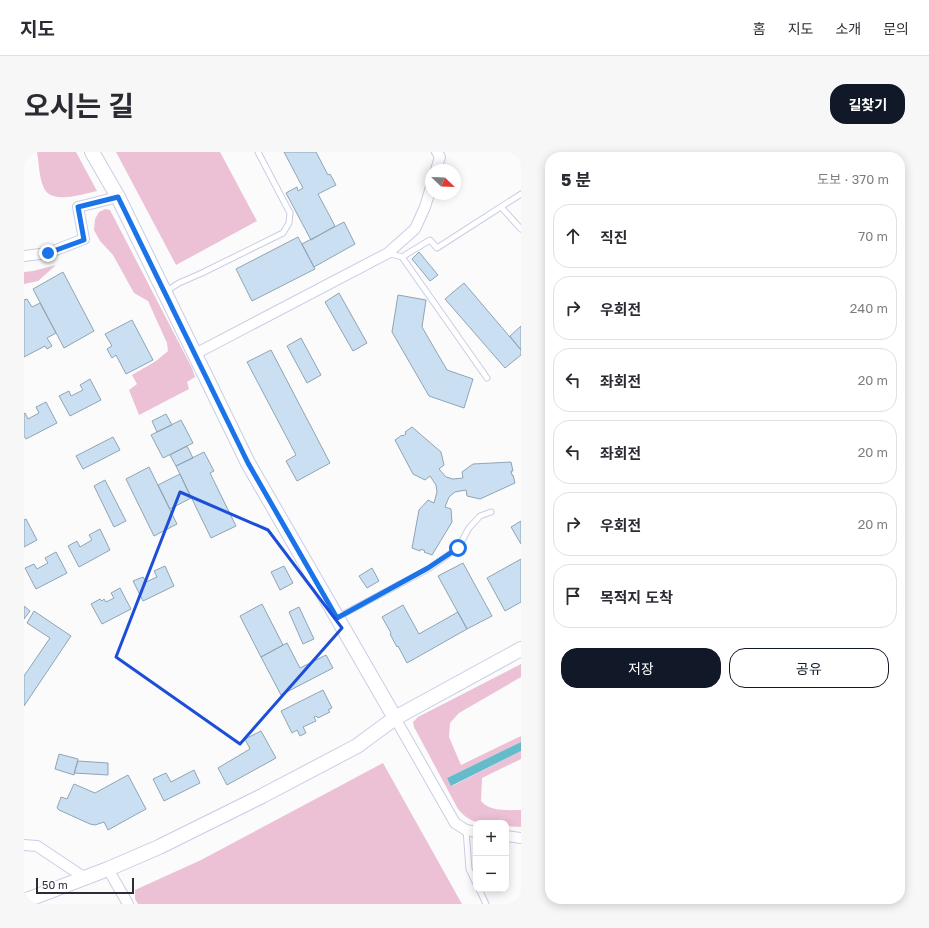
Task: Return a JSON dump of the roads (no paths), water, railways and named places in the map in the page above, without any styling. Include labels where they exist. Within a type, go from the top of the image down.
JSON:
[{"type":"street","points":[[92,152],[118,197],[248,463],[455,823],[471,831]]},
{"type":"street","points":[[437,152],[440,157],[438,164]]},
{"type":"street","points":[[24,256],[48,253],[84,240],[78,207],[118,197]]},
{"type":"street","points":[[195,354],[388,253],[415,229],[427,200]]},
{"type":"street","points":[[24,901],[108,869],[173,840],[262,796],[357,746],[395,718],[521,649]]},
{"type":"street","points":[[509,836],[521,838]]},
{"type":"street","points":[[24,845],[37,846],[85,878]]},
{"type":"street","points":[[108,869],[128,904]]},
{"type":"lane","points":[[164,292],[179,283],[284,232],[289,223],[290,213],[258,152]]},
{"type":"lane","points":[[402,257],[430,240],[437,248],[521,194]]},
{"type":"lane","points":[[501,207],[521,229]]},
{"type":"lane","points":[[388,253],[402,257],[486,378]]},
{"type":"lane","points":[[337,618],[434,564],[458,548],[469,528],[480,516],[491,512]]},
{"type":"lane","points":[[471,831],[469,870],[473,878]]},
{"type":"lane","points":[[480,892],[486,904]]},
{"type":"water","points":[[521,742],[521,751],[451,786],[447,778]]}]
